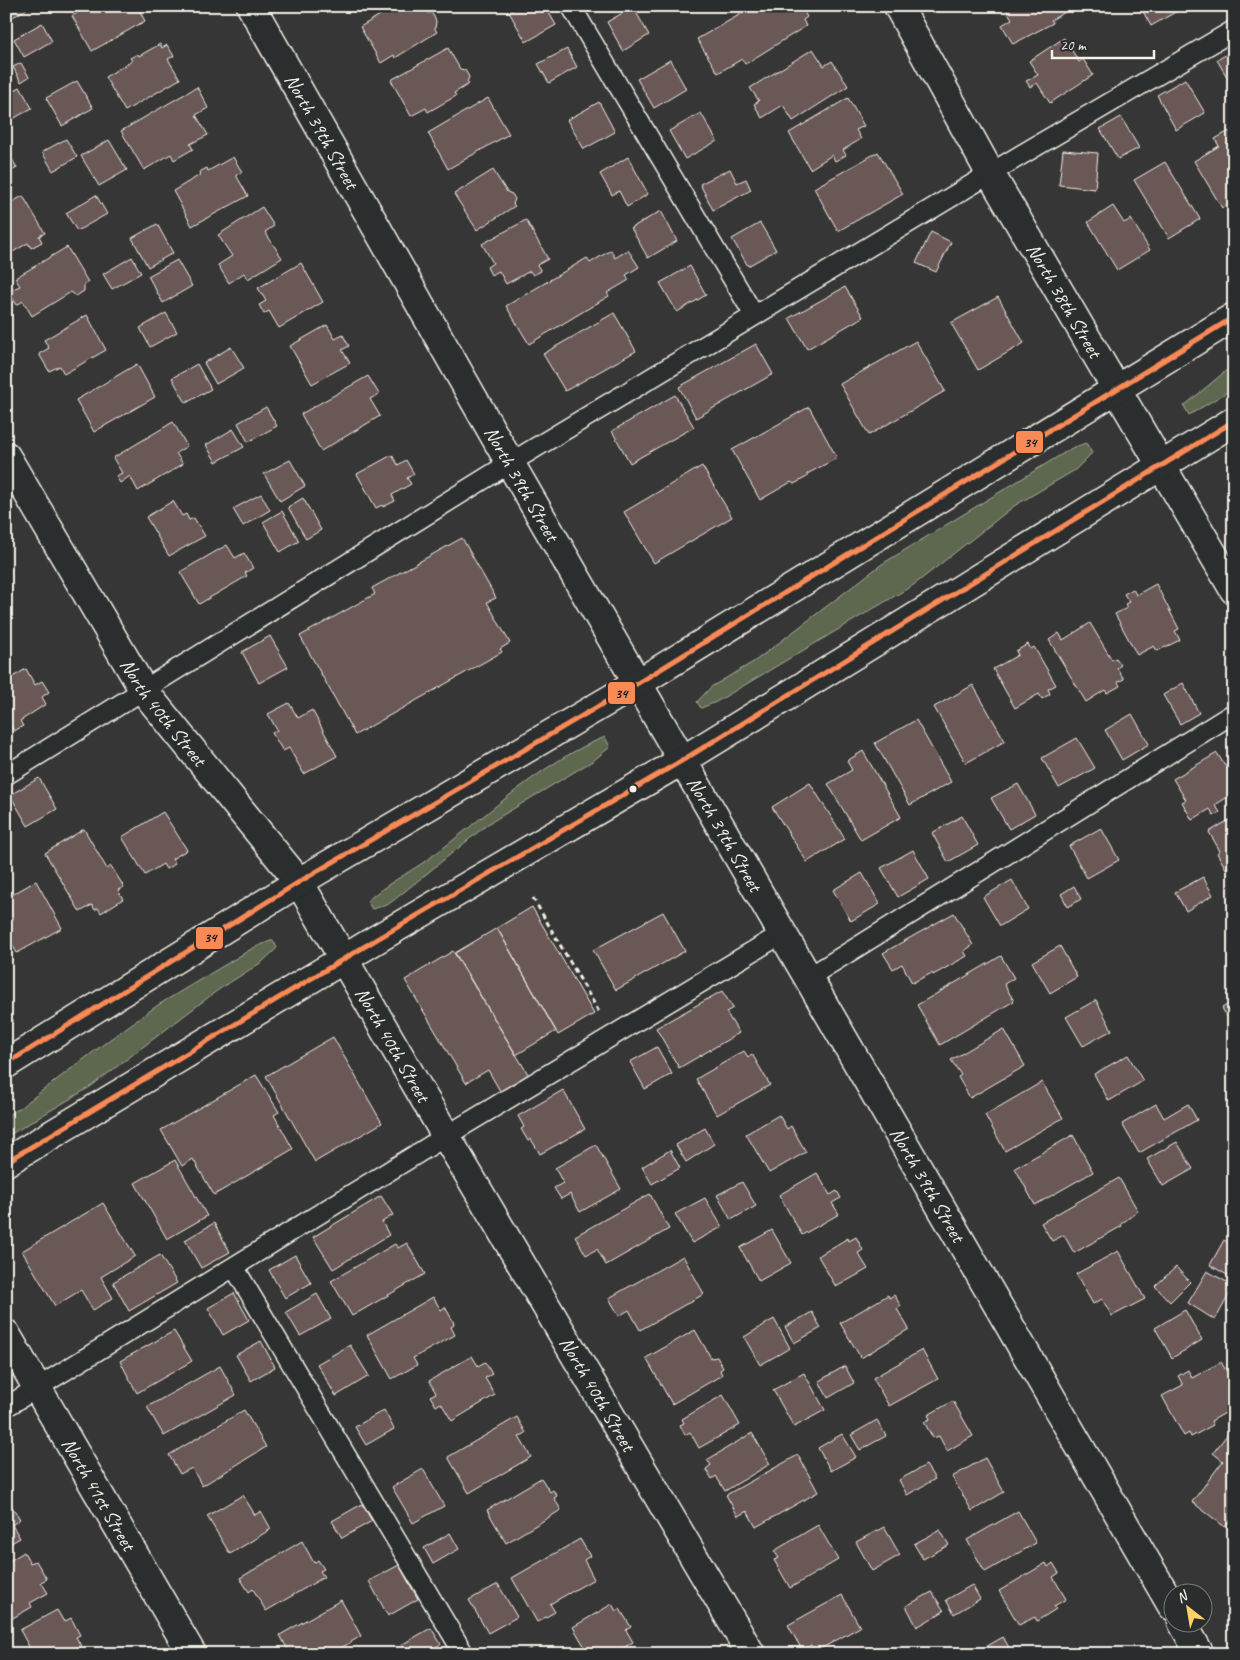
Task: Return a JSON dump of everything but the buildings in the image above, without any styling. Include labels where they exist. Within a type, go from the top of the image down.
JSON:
[{"type":"street","name":"North 39th Street","points":[[251,6],[510,463],[1162,1589]]},
{"type":"street","name":"North 38th Street","points":[[898,6],[990,174],[1234,590]]},
{"type":"street","points":[[6,1064],[299,882],[638,683],[1234,317]]},
{"type":"street","points":[[6,1162],[344,959],[683,760],[1234,422]]},
{"type":"street","name":"North 40th Street","points":[[6,456],[144,691],[299,882],[751,1654]]},
{"type":"street","name":"North 41st Street","points":[[8,1343],[38,1388],[192,1654]]},
{"type":"street","points":[[1188,1632],[1200,1654]]},
{"type":"lane","points":[[571,6],[754,315]]},
{"type":"lane","points":[[6,775],[510,463],[754,315],[1234,30]]},
{"type":"lane","points":[[808,977],[1234,713]]},
{"type":"lane","points":[[6,1407],[446,1136],[783,933]]},
{"type":"lane","points":[[234,1267],[464,1654]]},
{"type":"path","points":[[533,898],[613,1036]]},
{"type":"green space","points":[[1234,364],[1234,388],[1189,415],[1184,406]]},
{"type":"green space","points":[[1086,443],[1092,453],[1075,470],[1014,506],[915,584],[716,702],[701,708],[697,702],[711,687],[755,661],[882,564],[1072,448]]},
{"type":"green space","points":[[605,737],[610,747],[594,760],[488,824],[394,900],[387,905],[372,909],[367,901],[382,889],[427,860],[557,761]]},
{"type":"green space","points":[[273,940],[277,948],[262,962],[218,990],[90,1087],[6,1137],[6,1116],[17,1110],[109,1040],[158,1005],[253,948]]},
{"type":"transit line","name":"34","points":[[6,1064],[299,882],[638,683],[1234,317]]},
{"type":"transit line","name":"34","points":[[6,1162],[377,939],[683,760],[1234,421]]}]
